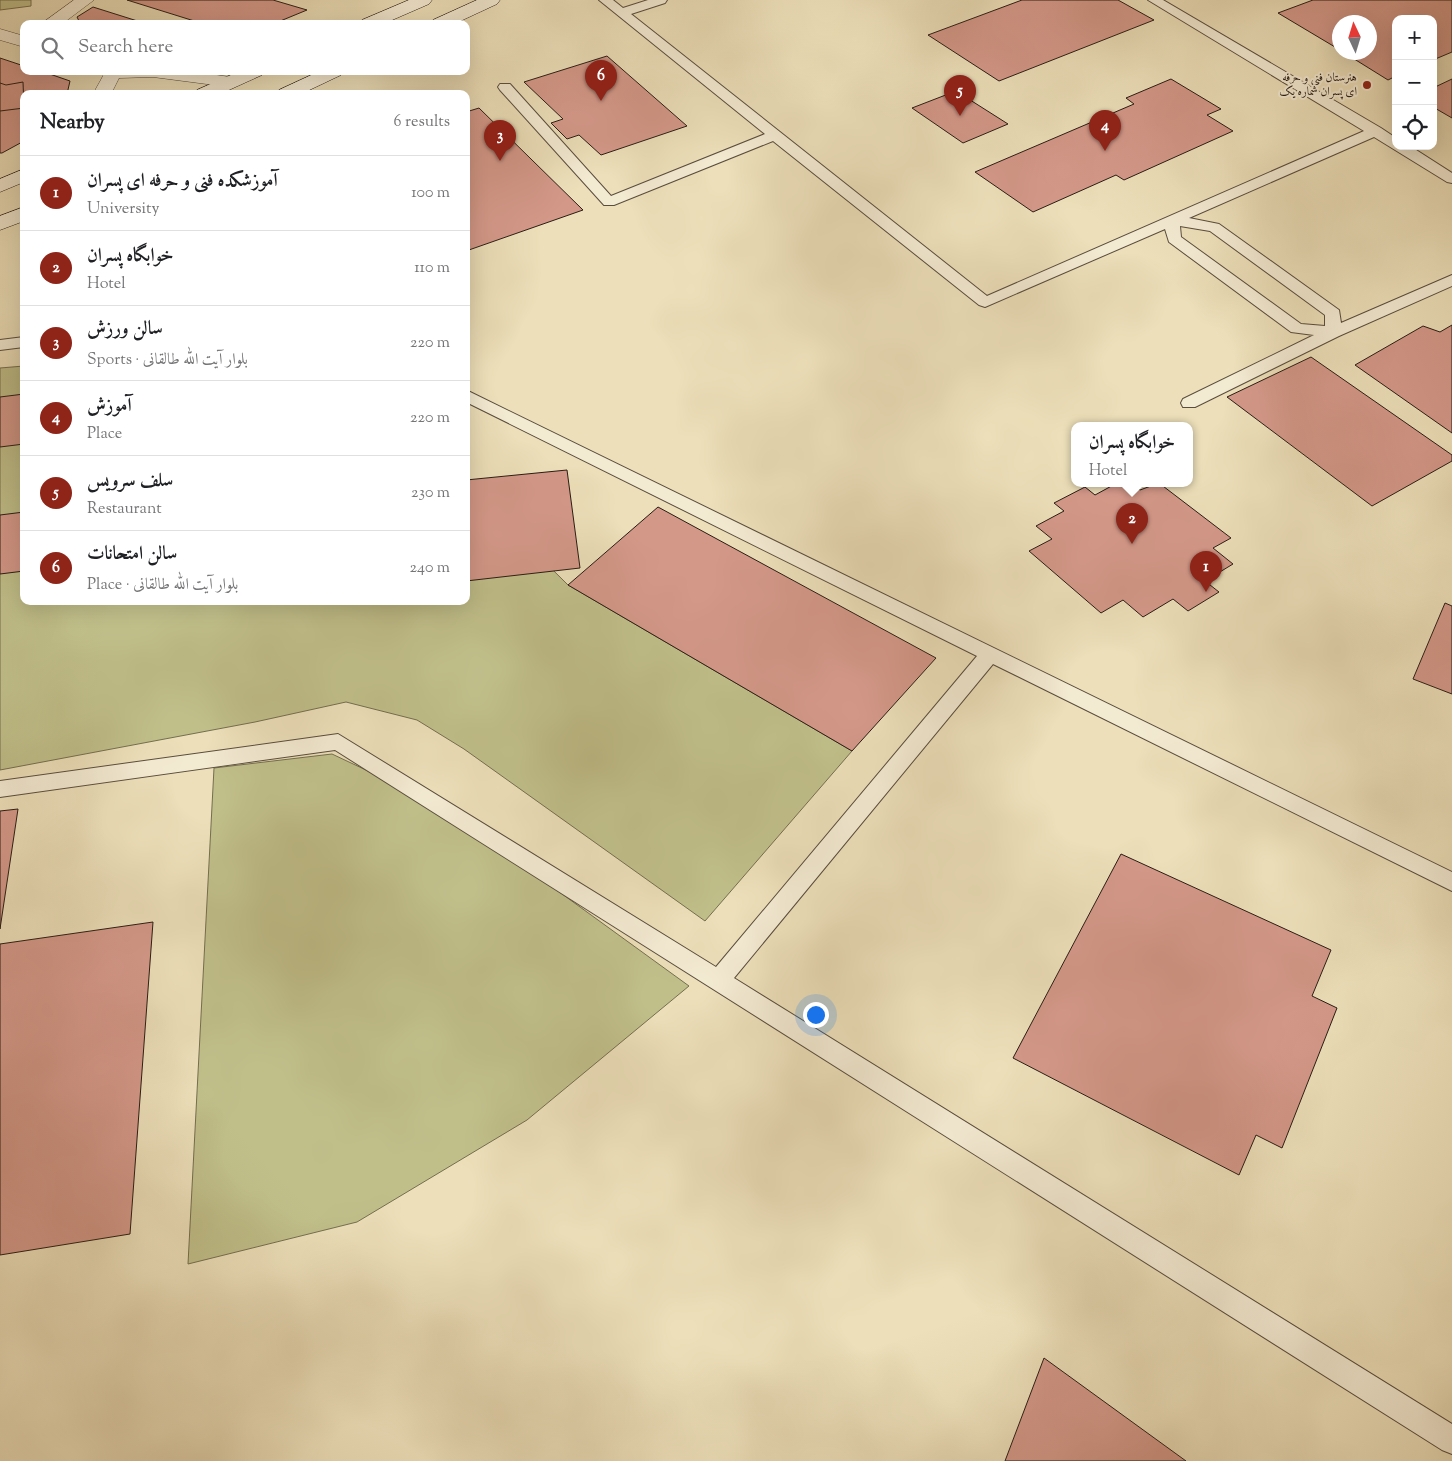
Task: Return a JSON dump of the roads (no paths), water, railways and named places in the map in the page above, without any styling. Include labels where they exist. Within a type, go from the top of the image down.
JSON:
[{"type":"main road","points":[[56,20],[85,0]]},
{"type":"main road","points":[[377,20],[423,0]]},
{"type":"main road","points":[[448,20],[491,0]]},
{"type":"main road","points":[[0,34],[20,41]]},
{"type":"main road","points":[[103,90],[109,75]]},
{"type":"main road","points":[[176,75],[230,82]]},
{"type":"main road","points":[[213,90],[247,75]]},
{"type":"main road","points":[[295,90],[326,75]]},
{"type":"main road","points":[[0,186],[20,177]]},
{"type":"main road","points":[[0,224],[20,215]]},
{"type":"lane","points":[[605,0],[985,302],[1376,131]]},
{"type":"lane","points":[[621,12],[661,0]]},
{"type":"lane","points":[[1154,0],[1392,141]]},
{"type":"lane","points":[[505,87],[609,202],[776,135]]},
{"type":"lane","points":[[1406,150],[1452,179]]},
{"type":"lane","points":[[1172,220],[1214,227],[1333,314],[1333,332]]},
{"type":"lane","points":[[1172,220],[1174,240],[1297,328],[1333,332]]},
{"type":"lane","points":[[1189,403],[1333,332],[1452,280]]},
{"type":"lane","points":[[0,345],[20,342]]},
{"type":"lane","points":[[470,397],[1452,882]]},
{"type":"lane","points":[[720,980],[990,654]]},
{"type":"lane","points":[[0,790],[338,742],[1452,1440]]},
{"type":"place","name":"هنرستان فنی و حرفه ای پسران شماره یک","points":[[1367,85]]},
{"type":"place","name":"سالن امتحانات","points":[[601,101]]},
{"type":"place","name":"سلف سرویس","points":[[960,116]]},
{"type":"place","name":"آموزش","points":[[1105,151]]},
{"type":"place","name":"سالن ورزش","points":[[500,161]]},
{"type":"place","name":"خوابگاه پسران","points":[[1132,544]]},
{"type":"place","name":"آموزشکده فنی و حرفه ای پسران","points":[[1206,592]]}]
